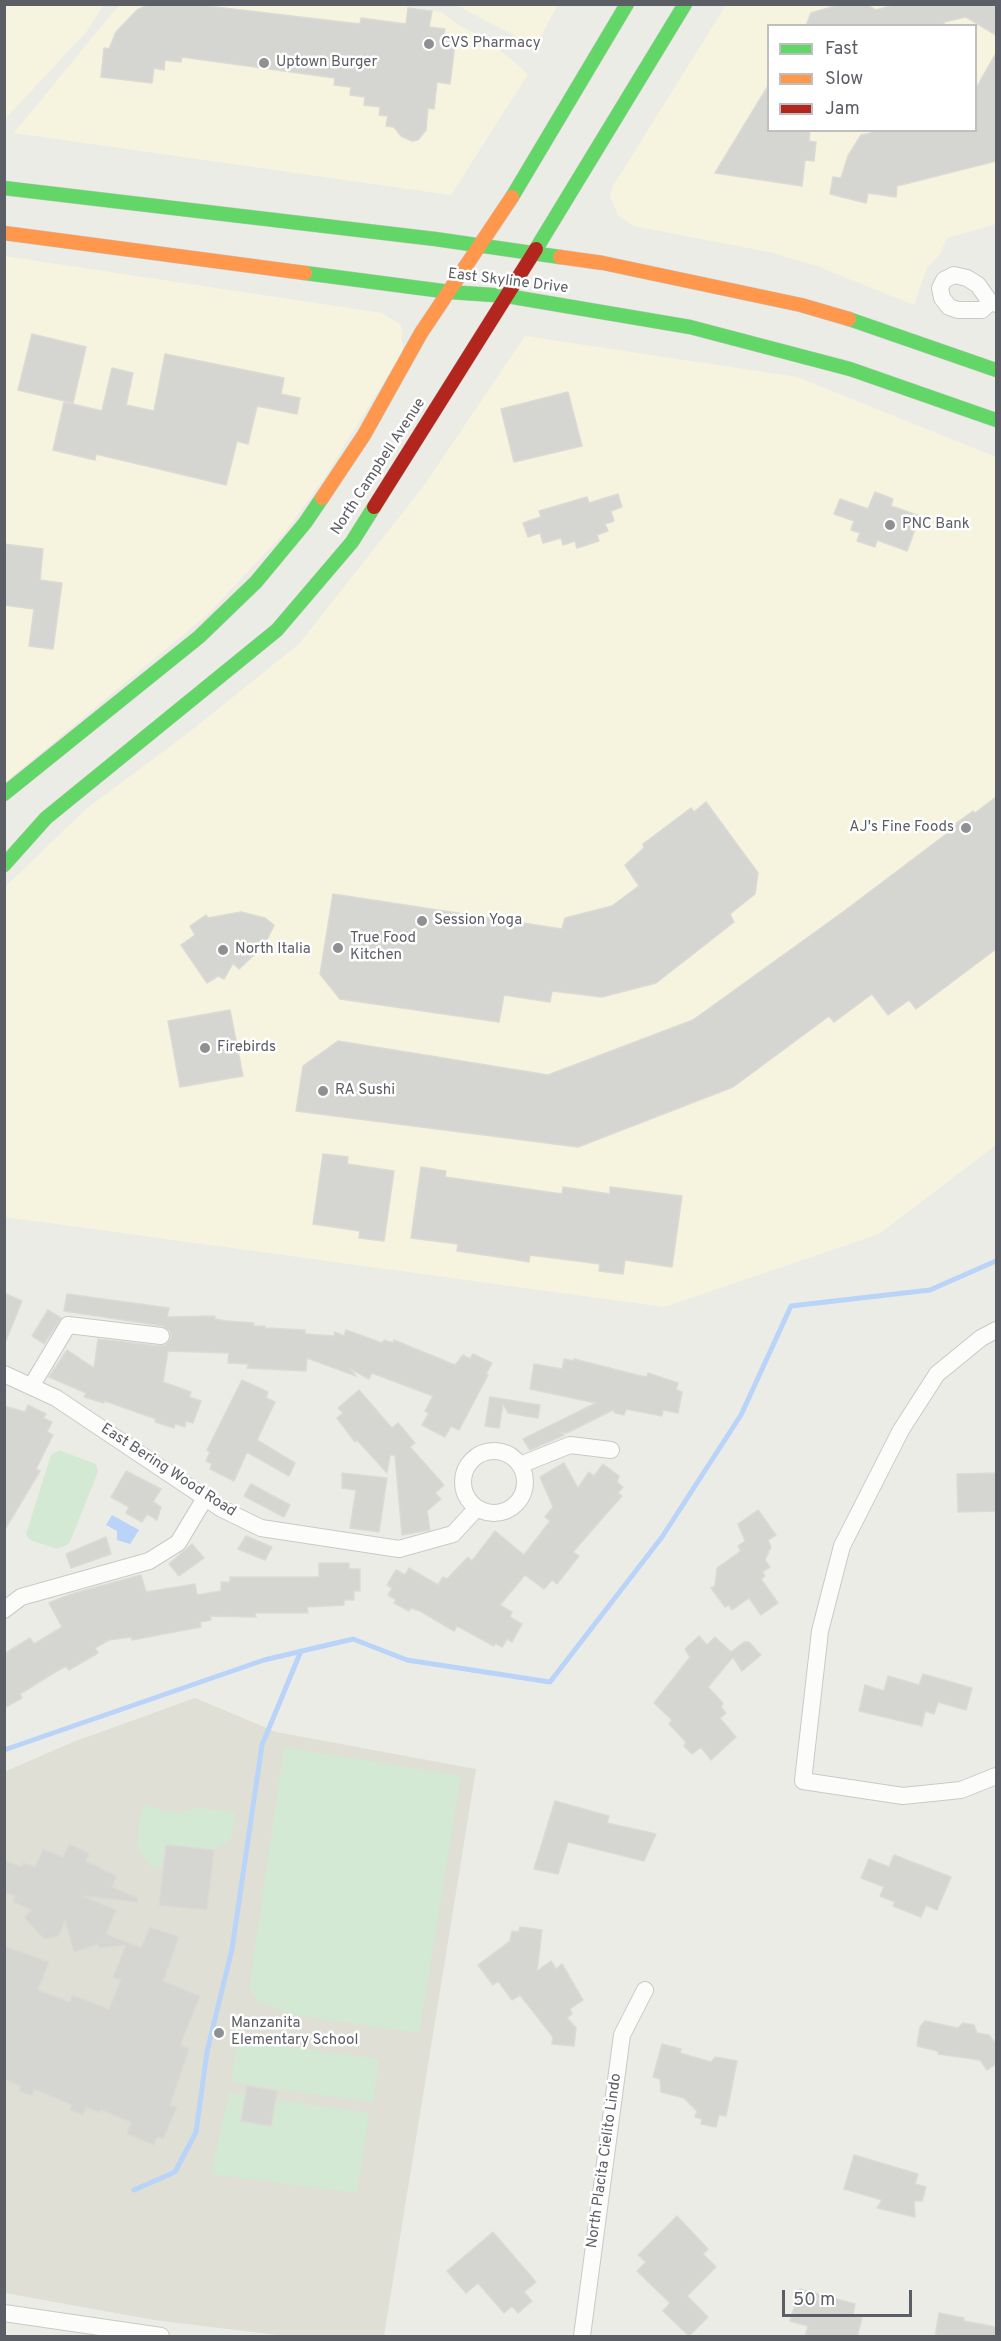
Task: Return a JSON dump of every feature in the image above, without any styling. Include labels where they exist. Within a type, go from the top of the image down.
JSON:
[{"type":"main road","name":"North Campbell Avenue","points":[[4,794],[52,752],[199,637],[256,582],[305,524],[351,454],[421,333],[511,199],[627,4]]},
{"type":"main road","name":"North Campbell Avenue","points":[[4,865],[46,818],[277,630],[352,542],[507,296],[685,4]]},
{"type":"main road","points":[[4,188],[481,245],[603,262],[801,305],[891,333],[996,370]]},
{"type":"main road","name":"East Skyline Drive","points":[[4,233],[450,292],[507,296],[690,327],[850,369],[996,420]]},
{"type":"street","points":[[32,1385],[68,1324],[161,1336]]},
{"type":"street","points":[[996,1330],[981,1338],[937,1374],[901,1430],[842,1546],[820,1631],[803,1781],[903,1796],[961,1790],[996,1776]]},
{"type":"street","name":"East Bering Wood Road","points":[[4,1374],[32,1385],[151,1459],[205,1498],[261,1528],[399,1549],[453,1534],[477,1508]]},
{"type":"street","points":[[520,1465],[570,1445],[611,1450]]},
{"type":"street","points":[[496,1451],[506,1454],[520,1465],[525,1485],[516,1504],[498,1513],[477,1508],[465,1492],[465,1472],[470,1463],[486,1452],[496,1451]]},
{"type":"street","points":[[4,1610],[21,1597],[149,1561],[178,1543],[205,1498]]},
{"type":"street","name":"North Placita Cielito Lindo","points":[[582,2337],[622,2035],[645,1990]]},
{"type":"street","points":[[4,2313],[161,2337]]},
{"type":"shaded area","points":[[5,4],[103,5],[87,31],[5,119]]},
{"type":"shaded area","points":[[392,4],[441,12],[460,26],[488,40],[528,74],[451,195],[14,133],[119,5]]},
{"type":"shaded area","points":[[456,5],[558,5],[535,46]]},
{"type":"shaded area","points":[[726,5],[996,5],[996,224],[947,238],[940,254],[927,268],[914,305],[817,266],[769,252],[633,226],[618,215],[610,197],[613,186]]},
{"type":"shaded area","points":[[4,256],[382,313],[401,325],[403,351],[323,480],[285,532],[207,615],[4,783]]},
{"type":"shaded area","points":[[525,336],[797,377],[996,457],[996,1145],[879,1234],[664,1307],[5,1217],[5,887],[86,809],[188,733],[299,644],[423,487]]},
{"type":"shaded area","name":"Manzanita Elementary School","points":[[195,1698],[276,1732],[476,1769],[384,2336],[286,2336],[154,2320],[5,2293],[4,1772],[73,1742]]},
{"type":"green space","points":[[59,1450],[96,1464],[98,1472],[69,1544],[57,1549],[30,1540],[26,1534],[51,1455]]},
{"type":"green space","points":[[284,1747],[461,1776],[419,2033],[293,2015],[259,2001],[249,1989]]},
{"type":"green space","points":[[146,1804],[162,1811],[177,1813],[198,1808],[235,1812],[231,1839],[214,1850],[166,1845],[163,1868],[151,1867],[137,1848],[140,1814]]},
{"type":"green space","points":[[237,2040],[379,2059],[373,2102],[231,2082]]},
{"type":"green space","points":[[229,2093],[369,2113],[357,2193],[211,2174]]},
{"type":"water","points":[[112,1515],[139,1530],[130,1544],[117,1540],[117,1531],[106,1525]]},
{"type":"building","points":[[150,4],[190,4],[360,24],[361,18],[406,24],[408,8],[432,11],[429,27],[445,29],[444,34],[456,36],[450,84],[437,82],[434,109],[428,108],[426,130],[418,140],[412,141],[401,136],[394,127],[386,126],[388,116],[379,115],[380,107],[364,105],[365,97],[350,95],[351,87],[334,85],[335,78],[182,57],[181,62],[165,60],[164,70],[154,68],[152,83],[101,77],[104,48],[109,49],[116,32],[137,10]]},
{"type":"building","points":[[842,4],[865,4],[876,10],[897,4],[996,4],[996,35],[966,17],[944,22],[944,24],[807,24],[811,13]]},
{"type":"building","points":[[996,53],[996,161],[897,186],[896,197],[868,193],[866,203],[830,194],[833,177],[841,178],[848,156],[861,135],[871,132],[977,132],[977,86]]},
{"type":"building","points":[[767,88],[767,132],[810,132],[809,141],[816,142],[814,161],[805,160],[802,186],[715,173]]},
{"type":"building","points":[[32,334],[86,347],[73,403],[18,390]]},
{"type":"building","points":[[165,354],[284,378],[281,394],[300,398],[297,414],[257,406],[248,444],[237,441],[226,485],[96,454],[95,460],[53,450],[64,402],[102,411],[112,368],[133,373],[126,405],[154,411]]},
{"type":"building","points":[[568,392],[582,446],[514,462],[501,409]]},
{"type":"building","name":"PNC Bank","points":[[875,492],[893,499],[891,506],[920,516],[907,551],[877,540],[875,547],[857,541],[860,533],[851,530],[854,521],[834,514],[840,499],[868,509]]},
{"type":"building","points":[[618,494],[622,507],[611,511],[614,521],[605,524],[608,531],[597,535],[599,541],[577,548],[575,541],[563,545],[561,538],[543,543],[540,533],[528,537],[523,523],[541,517],[539,511],[587,497],[589,503]]},
{"type":"building","points":[[4,544],[43,549],[40,580],[62,583],[53,649],[29,646],[34,609],[4,605]]},
{"type":"building","points":[[996,797],[996,949],[916,1009],[909,1000],[888,1015],[872,994],[834,1022],[829,1016],[733,1087],[578,1147],[296,1111],[303,1066],[338,1041],[548,1075],[693,1020],[843,912],[949,832],[947,830]]},
{"type":"building","points":[[706,802],[758,873],[755,894],[730,914],[734,922],[656,983],[602,997],[552,991],[550,1002],[504,995],[499,1022],[340,999],[320,974],[333,894],[562,929],[565,918],[612,906],[639,886],[625,865],[644,848],[643,844],[691,808],[694,812]]},
{"type":"building","name":"North Italia","points":[[241,912],[265,918],[274,925],[267,940],[269,947],[256,953],[239,969],[233,963],[224,979],[218,976],[207,983],[181,945],[195,935],[190,926],[206,915],[208,918]]},
{"type":"building","name":"Firebirds","points":[[230,1010],[243,1076],[180,1087],[168,1021]]},
{"type":"building","points":[[323,1154],[348,1157],[347,1164],[394,1171],[384,1241],[359,1238],[360,1231],[313,1224]]},
{"type":"building","points":[[421,1167],[446,1171],[445,1177],[562,1194],[563,1187],[610,1194],[610,1187],[682,1196],[672,1267],[625,1260],[623,1274],[599,1271],[600,1264],[530,1255],[529,1262],[457,1251],[458,1244],[411,1238]]},
{"type":"building","points":[[4,1293],[22,1301],[5,1343],[4,1343]]},
{"type":"building","points":[[67,1294],[169,1308],[167,1317],[215,1316],[215,1319],[254,1323],[253,1326],[265,1326],[265,1328],[305,1330],[305,1334],[334,1336],[335,1332],[344,1336],[346,1330],[382,1343],[384,1340],[393,1343],[394,1340],[455,1365],[463,1355],[470,1359],[473,1354],[492,1363],[459,1430],[451,1426],[445,1437],[422,1425],[429,1413],[425,1411],[433,1396],[372,1373],[369,1379],[349,1368],[356,1376],[307,1358],[306,1371],[247,1368],[249,1364],[228,1363],[229,1353],[168,1351],[163,1382],[191,1392],[189,1397],[201,1401],[193,1423],[186,1421],[185,1427],[175,1424],[174,1428],[155,1422],[156,1419],[105,1401],[104,1403],[84,1397],[86,1393],[49,1377],[67,1350],[94,1368],[98,1339],[160,1346],[166,1345],[171,1338],[170,1331],[163,1326],[64,1311]]},
{"type":"building","points":[[48,1310],[61,1318],[44,1344],[32,1336]]},
{"type":"building","points":[[564,1359],[573,1361],[574,1359],[647,1377],[648,1373],[678,1383],[676,1390],[682,1392],[678,1413],[663,1410],[662,1416],[626,1409],[624,1415],[615,1413],[613,1410],[567,1433],[560,1432],[564,1435],[530,1450],[523,1439],[596,1403],[530,1389],[534,1364],[562,1369]]},
{"type":"building","points":[[242,1380],[268,1392],[266,1398],[275,1402],[257,1440],[295,1463],[289,1476],[247,1452],[234,1481],[210,1469],[212,1464],[206,1461],[210,1452],[207,1450]]},
{"type":"building","points":[[359,1390],[392,1428],[398,1423],[415,1443],[410,1447],[444,1485],[435,1493],[441,1499],[427,1511],[430,1530],[402,1535],[395,1455],[390,1455],[387,1473],[357,1440],[355,1442],[337,1418],[343,1413],[338,1408]]},
{"type":"building","points":[[490,1397],[540,1405],[538,1418],[508,1413],[503,1404],[499,1428],[485,1426]]},
{"type":"building","points":[[28,1405],[46,1414],[43,1418],[52,1422],[47,1432],[53,1435],[36,1469],[40,1471],[4,1531],[4,1406],[25,1412]]},
{"type":"building","points":[[564,1463],[578,1488],[589,1472],[594,1476],[603,1464],[619,1476],[617,1482],[623,1487],[618,1493],[622,1496],[573,1552],[579,1556],[557,1584],[552,1580],[544,1589],[525,1575],[500,1605],[512,1612],[510,1617],[522,1624],[512,1642],[507,1639],[502,1647],[495,1643],[494,1646],[457,1626],[454,1631],[420,1611],[411,1608],[409,1611],[394,1603],[396,1600],[388,1595],[392,1588],[387,1585],[396,1570],[405,1575],[409,1568],[438,1585],[443,1577],[447,1579],[468,1557],[472,1561],[495,1531],[524,1555],[550,1521],[545,1517],[553,1507],[540,1477]]},
{"type":"building","points":[[126,1471],[161,1489],[153,1502],[161,1507],[157,1520],[147,1514],[142,1522],[126,1513],[129,1507],[111,1497]]},
{"type":"building","points":[[342,1473],[387,1478],[379,1532],[350,1528],[356,1490],[342,1488]]},
{"type":"building","points":[[996,1473],[996,1511],[958,1512],[957,1474]]},
{"type":"building","points":[[251,1484],[290,1505],[284,1517],[244,1496]]},
{"type":"building","points":[[758,1510],[776,1535],[768,1540],[771,1547],[765,1560],[770,1567],[762,1572],[765,1576],[761,1579],[778,1603],[761,1615],[749,1598],[732,1610],[729,1605],[725,1607],[711,1588],[715,1586],[717,1568],[741,1551],[738,1546],[745,1541],[738,1524]]},
{"type":"building","points":[[246,1536],[272,1547],[265,1560],[238,1549]]},
{"type":"building","points":[[106,1537],[111,1554],[71,1568],[66,1554]]},
{"type":"building","points":[[192,1544],[204,1558],[179,1576],[169,1564]]},
{"type":"building","points":[[319,1563],[349,1563],[349,1569],[360,1569],[360,1591],[354,1591],[354,1600],[344,1600],[344,1605],[307,1607],[308,1613],[255,1613],[256,1617],[210,1616],[211,1620],[200,1622],[201,1627],[132,1640],[131,1637],[109,1640],[95,1648],[98,1653],[69,1670],[66,1666],[57,1671],[20,1694],[22,1698],[4,1708],[4,1654],[30,1638],[34,1644],[62,1627],[49,1603],[71,1594],[141,1575],[146,1592],[195,1584],[197,1595],[221,1591],[221,1582],[230,1582],[230,1577],[319,1577]]},
{"type":"building","points":[[699,1636],[707,1645],[715,1637],[731,1652],[744,1642],[749,1642],[761,1655],[742,1671],[733,1657],[708,1687],[723,1703],[721,1707],[726,1713],[720,1718],[736,1737],[711,1760],[701,1747],[692,1754],[684,1746],[686,1742],[669,1724],[672,1720],[654,1703],[690,1657],[685,1649]]},
{"type":"building","points":[[923,1674],[972,1688],[966,1710],[938,1702],[934,1714],[925,1711],[922,1726],[859,1711],[865,1685],[884,1691],[888,1676],[919,1685]]},
{"type":"building","points":[[555,1801],[609,1816],[607,1823],[656,1834],[644,1861],[568,1842],[558,1874],[534,1869]]},
{"type":"building","points":[[69,1844],[89,1853],[86,1861],[116,1876],[112,1887],[138,1898],[137,1902],[83,1896],[116,1910],[106,1934],[141,1948],[150,1927],[179,1937],[163,1981],[200,1996],[180,2045],[189,2049],[170,2105],[177,2107],[163,2139],[157,2137],[154,2145],[127,2134],[131,2122],[101,2110],[100,2113],[86,2107],[83,2115],[70,2110],[72,2105],[34,2089],[32,2096],[19,2091],[21,2086],[4,2079],[4,1946],[49,1962],[38,1990],[70,2002],[72,1995],[109,2009],[121,1980],[113,1977],[126,1945],[99,1948],[98,1944],[74,1952],[65,1920],[59,1936],[44,1939],[24,1917],[32,1910],[13,1902],[15,1896],[4,1892],[4,1860],[22,1867],[23,1863],[35,1867],[43,1849],[63,1857]]},
{"type":"building","points":[[166,1845],[214,1850],[207,1910],[159,1905]]},
{"type":"building","points":[[894,1855],[951,1877],[937,1910],[926,1905],[921,1917],[893,1906],[895,1902],[880,1896],[884,1887],[861,1878],[869,1859],[889,1867]]},
{"type":"building","points":[[520,1927],[542,1930],[537,1971],[551,1961],[556,1969],[562,1964],[583,2000],[570,2009],[572,2014],[567,2018],[576,2028],[574,2046],[552,2044],[553,2037],[520,1995],[512,2000],[498,1981],[493,1985],[478,1965],[510,1941],[512,1931],[519,1932]]},
{"type":"building","points":[[925,2021],[958,2028],[963,2023],[974,2025],[977,2033],[989,2035],[996,2044],[996,2064],[987,2070],[980,2060],[938,2054],[938,2051],[917,2046],[920,2027]]},
{"type":"building","points":[[662,2044],[681,2049],[680,2053],[711,2062],[715,2057],[737,2061],[726,2116],[719,2115],[716,2127],[701,2124],[702,2119],[695,2117],[697,2111],[684,2098],[661,2092],[660,2079],[653,2077]]},
{"type":"building","points":[[247,2086],[277,2091],[271,2126],[241,2121]]},
{"type":"building","points":[[854,2155],[918,2174],[915,2184],[926,2187],[922,2201],[914,2201],[915,2217],[877,2208],[882,2200],[844,2189]]},
{"type":"building","points":[[677,2216],[708,2249],[703,2254],[716,2267],[687,2296],[708,2317],[689,2336],[663,2311],[670,2303],[637,2271],[646,2262],[638,2255]]},
{"type":"building","points":[[493,2232],[536,2282],[524,2292],[532,2301],[518,2313],[512,2306],[504,2313],[478,2283],[466,2293],[447,2271]]},
{"type":"building","points":[[800,2289],[855,2304],[853,2315],[862,2318],[857,2337],[805,2337],[808,2326],[790,2321]]},
{"type":"building","points":[[939,2313],[964,2318],[964,2321],[996,2327],[996,2337],[935,2337]]},
{"type":"waterway","points":[[4,1750],[264,1660],[353,1639],[407,1660],[550,1682],[662,1537],[741,1415],[791,1306],[930,1290],[996,1261]]},
{"type":"waterway","points":[[134,2190],[175,2172],[196,2132],[207,2052],[232,1949],[262,1745],[301,1651]]},
{"type":"traffic: fast","points":[[512,197],[627,4]]},
{"type":"traffic: fast","points":[[536,249],[685,4]]},
{"type":"traffic: fast","points":[[4,188],[435,239],[560,257]]},
{"type":"traffic: fast","points":[[305,273],[450,292],[507,296],[690,327],[850,369],[996,420]]},
{"type":"traffic: fast","points":[[849,319],[996,370]]},
{"type":"traffic: fast","points":[[4,794],[199,637],[256,582],[305,523],[322,498]]},
{"type":"traffic: fast","points":[[4,865],[46,818],[277,630],[352,542],[374,507]]},
{"type":"traffic: slow","points":[[322,498],[364,435],[421,333],[512,197]]},
{"type":"traffic: slow","points":[[4,233],[305,273]]},
{"type":"traffic: slow","points":[[560,257],[603,263],[801,305],[849,319]]},
{"type":"traffic: jam","points":[[374,507],[536,249]]},
{"type":"place","name":"CVS Pharmacy","points":[[429,44]]},
{"type":"place","name":"Uptown Burger","points":[[264,63]]},
{"type":"place","name":"PNC Bank","points":[[890,525]]},
{"type":"place","name":"AJ's Fine Foods","points":[[966,828]]},
{"type":"place","name":"Session Yoga","points":[[422,921]]},
{"type":"place","name":"True Food Kitchen","points":[[338,948]]},
{"type":"place","name":"North Italia","points":[[223,950]]},
{"type":"place","name":"Firebirds","points":[[205,1048]]},
{"type":"place","name":"RA Sushi","points":[[323,1091]]},
{"type":"place","name":"Manzanita Elementary School","points":[[219,2033]]}]
